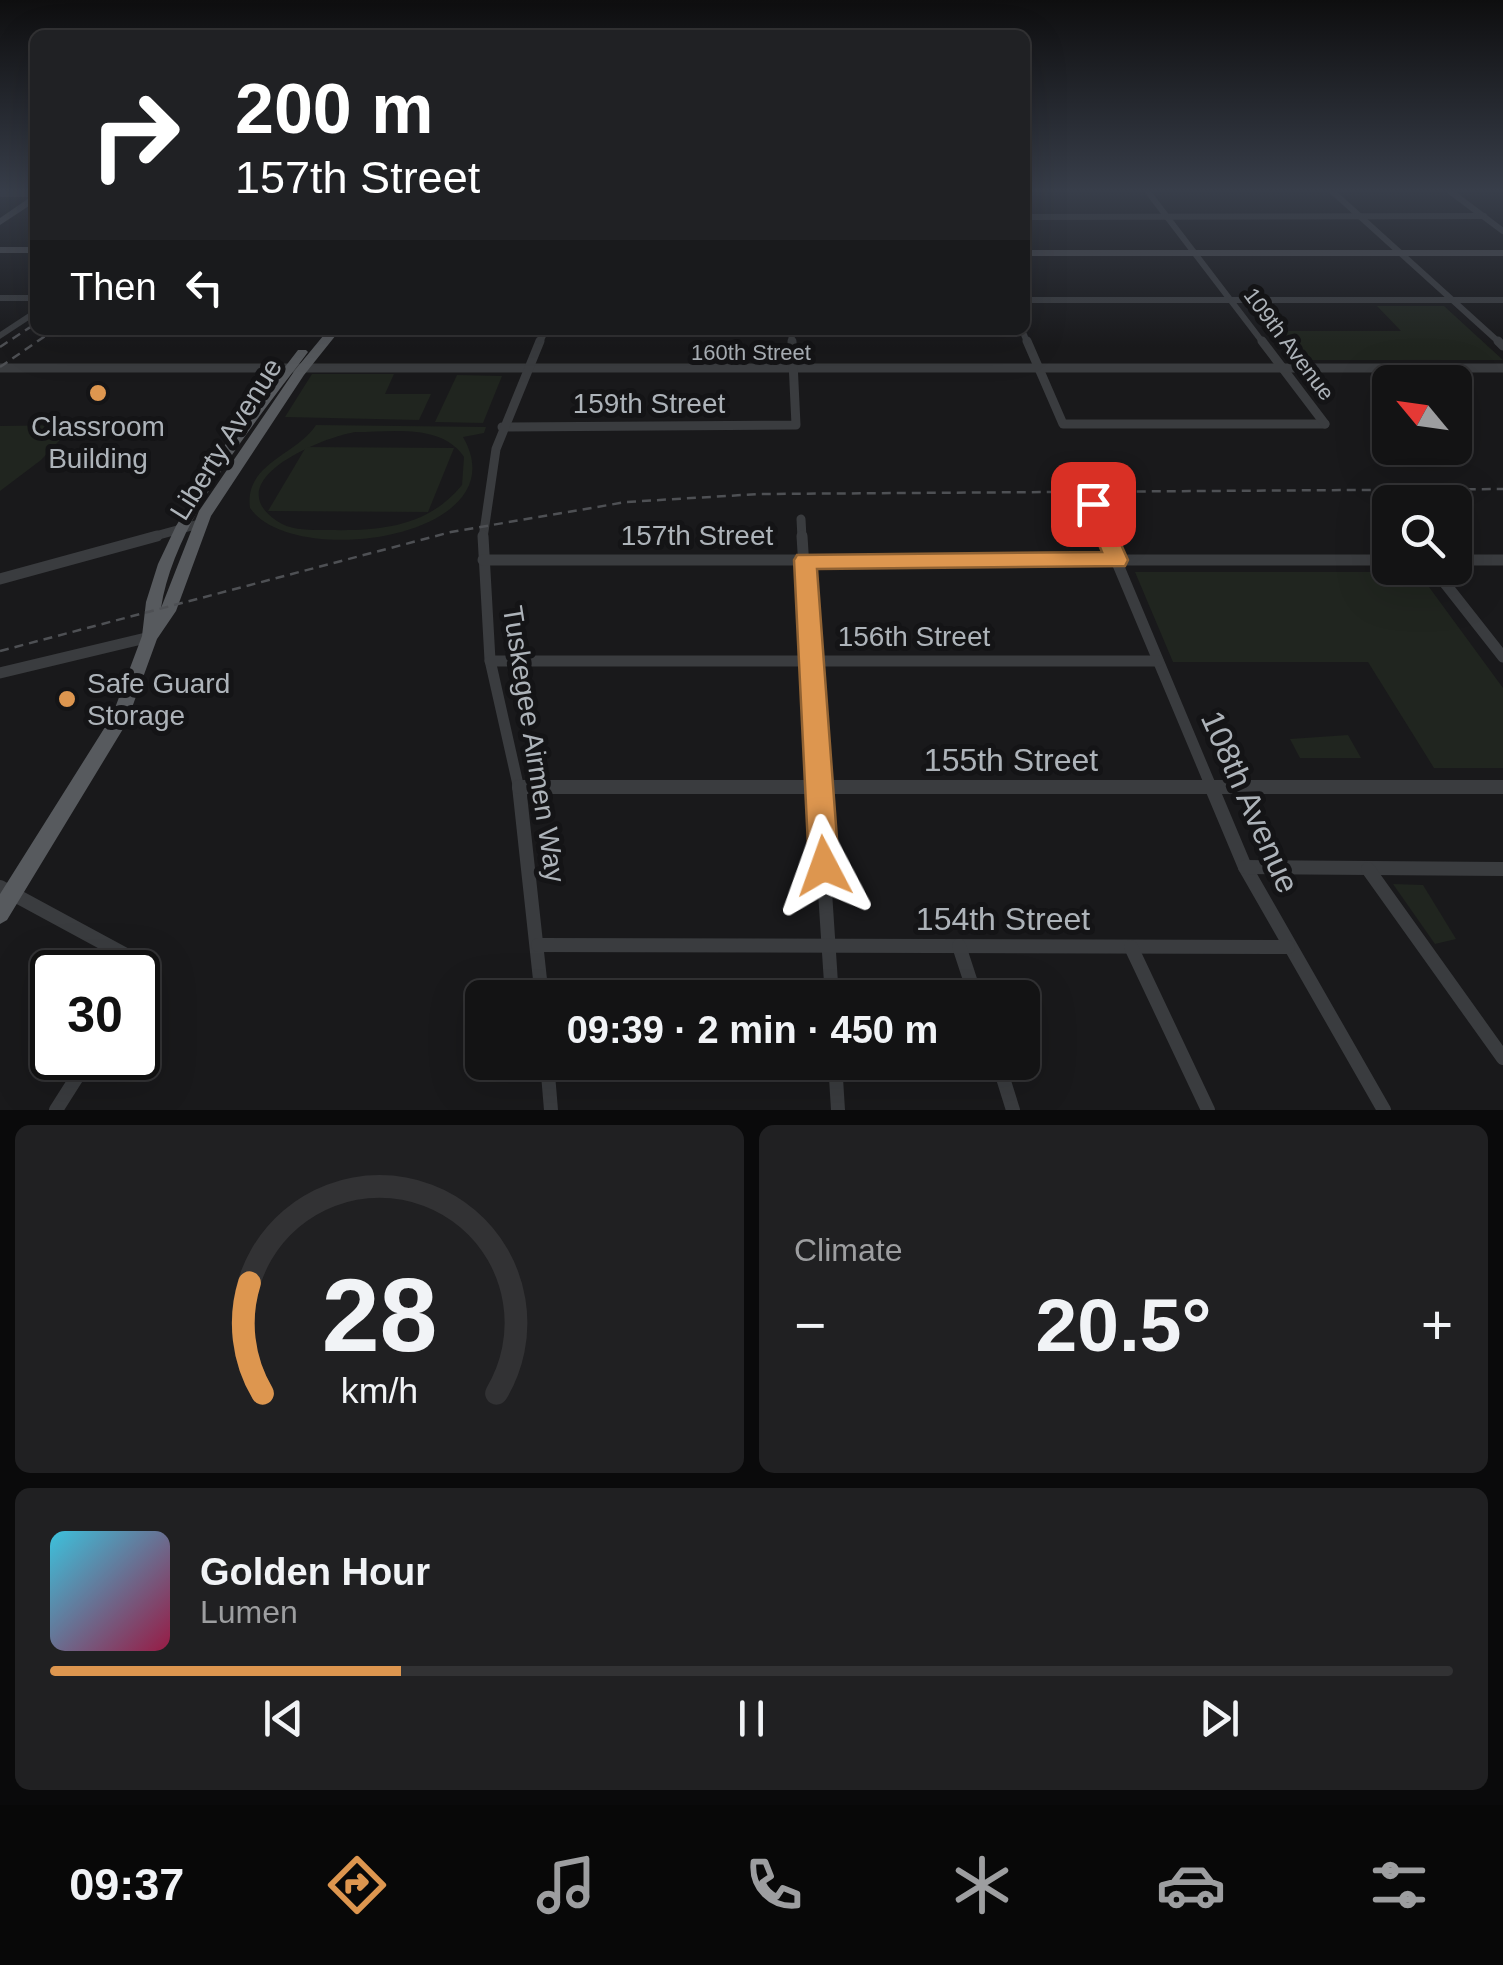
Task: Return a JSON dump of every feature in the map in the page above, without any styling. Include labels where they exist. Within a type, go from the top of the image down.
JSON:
[{"type":"main road","points":[[0,250],[30,250]]},
{"type":"main road","points":[[1030,253],[1503,253]]},
{"type":"main road","name":"Liberty Avenue","points":[[4,898],[116,728],[150,637],[150,614],[190,526],[318,335]]},
{"type":"main road","name":"Liberty Avenue","points":[[297,368],[329,335]]},
{"type":"street","name":"109th Avenue","points":[[1038,369],[1063,424],[1325,424],[1187,244]]},
{"type":"street","points":[[1389,244],[1503,346]]},
{"type":"street","points":[[0,298],[30,298]]},
{"type":"street","points":[[1030,300],[1503,300]]},
{"type":"street","points":[[0,336],[30,315]]},
{"type":"street","name":"Tuskegee Airmen Way","points":[[541,980],[520,787],[490,661],[482,513],[502,427],[524,370],[543,335]]},
{"type":"street","points":[[791,335],[793,369]]},
{"type":"street","points":[[1024,335],[1038,369]]},
{"type":"street","name":"160th Street","points":[[0,368],[1503,368]]},
{"type":"street","name":"159th Street","points":[[502,427],[796,425],[793,369]]},
{"type":"street","name":"108th Avenue","points":[[1093,504],[1245,867],[1384,1110]]},
{"type":"street","points":[[801,519],[831,980]]},
{"type":"street","points":[[0,580],[190,526]]},
{"type":"street","name":"157th Street","points":[[483,560],[1372,560]]},
{"type":"street","points":[[1472,560],[1503,560]]},
{"type":"street","points":[[1447,585],[1503,656]]},
{"type":"street","points":[[0,673],[150,637]]},
{"type":"street","name":"156th Street","points":[[490,661],[1158,661]]},
{"type":"street","name":"155th Street","points":[[520,787],[1503,787]]},
{"type":"street","points":[[1245,867],[1503,869]]},
{"type":"street","points":[[1368,868],[1503,1058]]},
{"type":"street","points":[[4,898],[101,950]]},
{"type":"street","name":"154th Street","points":[[538,945],[1288,947]]},
{"type":"street","points":[[959,946],[970,980]]},
{"type":"street","points":[[1131,947],[1208,1110]]},
{"type":"street","points":[[56,1110],[75,1080]]},
{"type":"street","points":[[548,1080],[551,1110]]},
{"type":"street","points":[[836,1080],[838,1110]]},
{"type":"street","points":[[1004,1080],[1014,1110]]},
{"type":"shaded area","points":[[1377,306],[1444,306],[1503,360],[1291,360],[1267,331],[1401,331]]},
{"type":"shaded area","points":[[312,374],[394,374],[385,394],[431,394],[419,420],[285,417]]},
{"type":"shaded area","points":[[457,375],[502,376],[483,423],[435,422]]},
{"type":"shaded area","points":[[74,425],[41,460],[0,491],[0,426]]},
{"type":"shaded area","points":[[316,425],[486,427],[484,433],[463,437],[472,471],[460,499],[433,520],[395,534],[352,540],[310,538],[274,527],[250,508],[255,480]],"holes":[[[356,432],[415,432],[443,439],[464,457],[462,485],[449,499],[418,518],[367,529],[295,528],[277,521],[262,506],[259,490],[282,463],[322,442]]]},
{"type":"shaded area","points":[[306,447],[454,448],[428,512],[268,511]]},
{"type":"shaded area","points":[[1135,572],[1372,572],[1372,585],[1428,585],[1503,688],[1503,768],[1434,768],[1368,662],[1173,662]]},
{"type":"shaded area","points":[[1348,735],[1361,758],[1300,758],[1290,739]]},
{"type":"shaded area","points":[[1393,884],[1423,885],[1456,939],[1435,944]]},
{"type":"railway","points":[[0,347],[30,327]]},
{"type":"railway","points":[[0,367],[47,335]]},
{"type":"railway","points":[[0,651],[451,532],[626,502],[759,494],[1503,489]]},
{"type":"place","name":"Classroom Building","points":[[98,393]]},
{"type":"place","name":"Safe Guard Storage","points":[[67,699]]},
{"type":"route","points":[[824,866],[805,560],[1117,560],[1093,504]]}]
